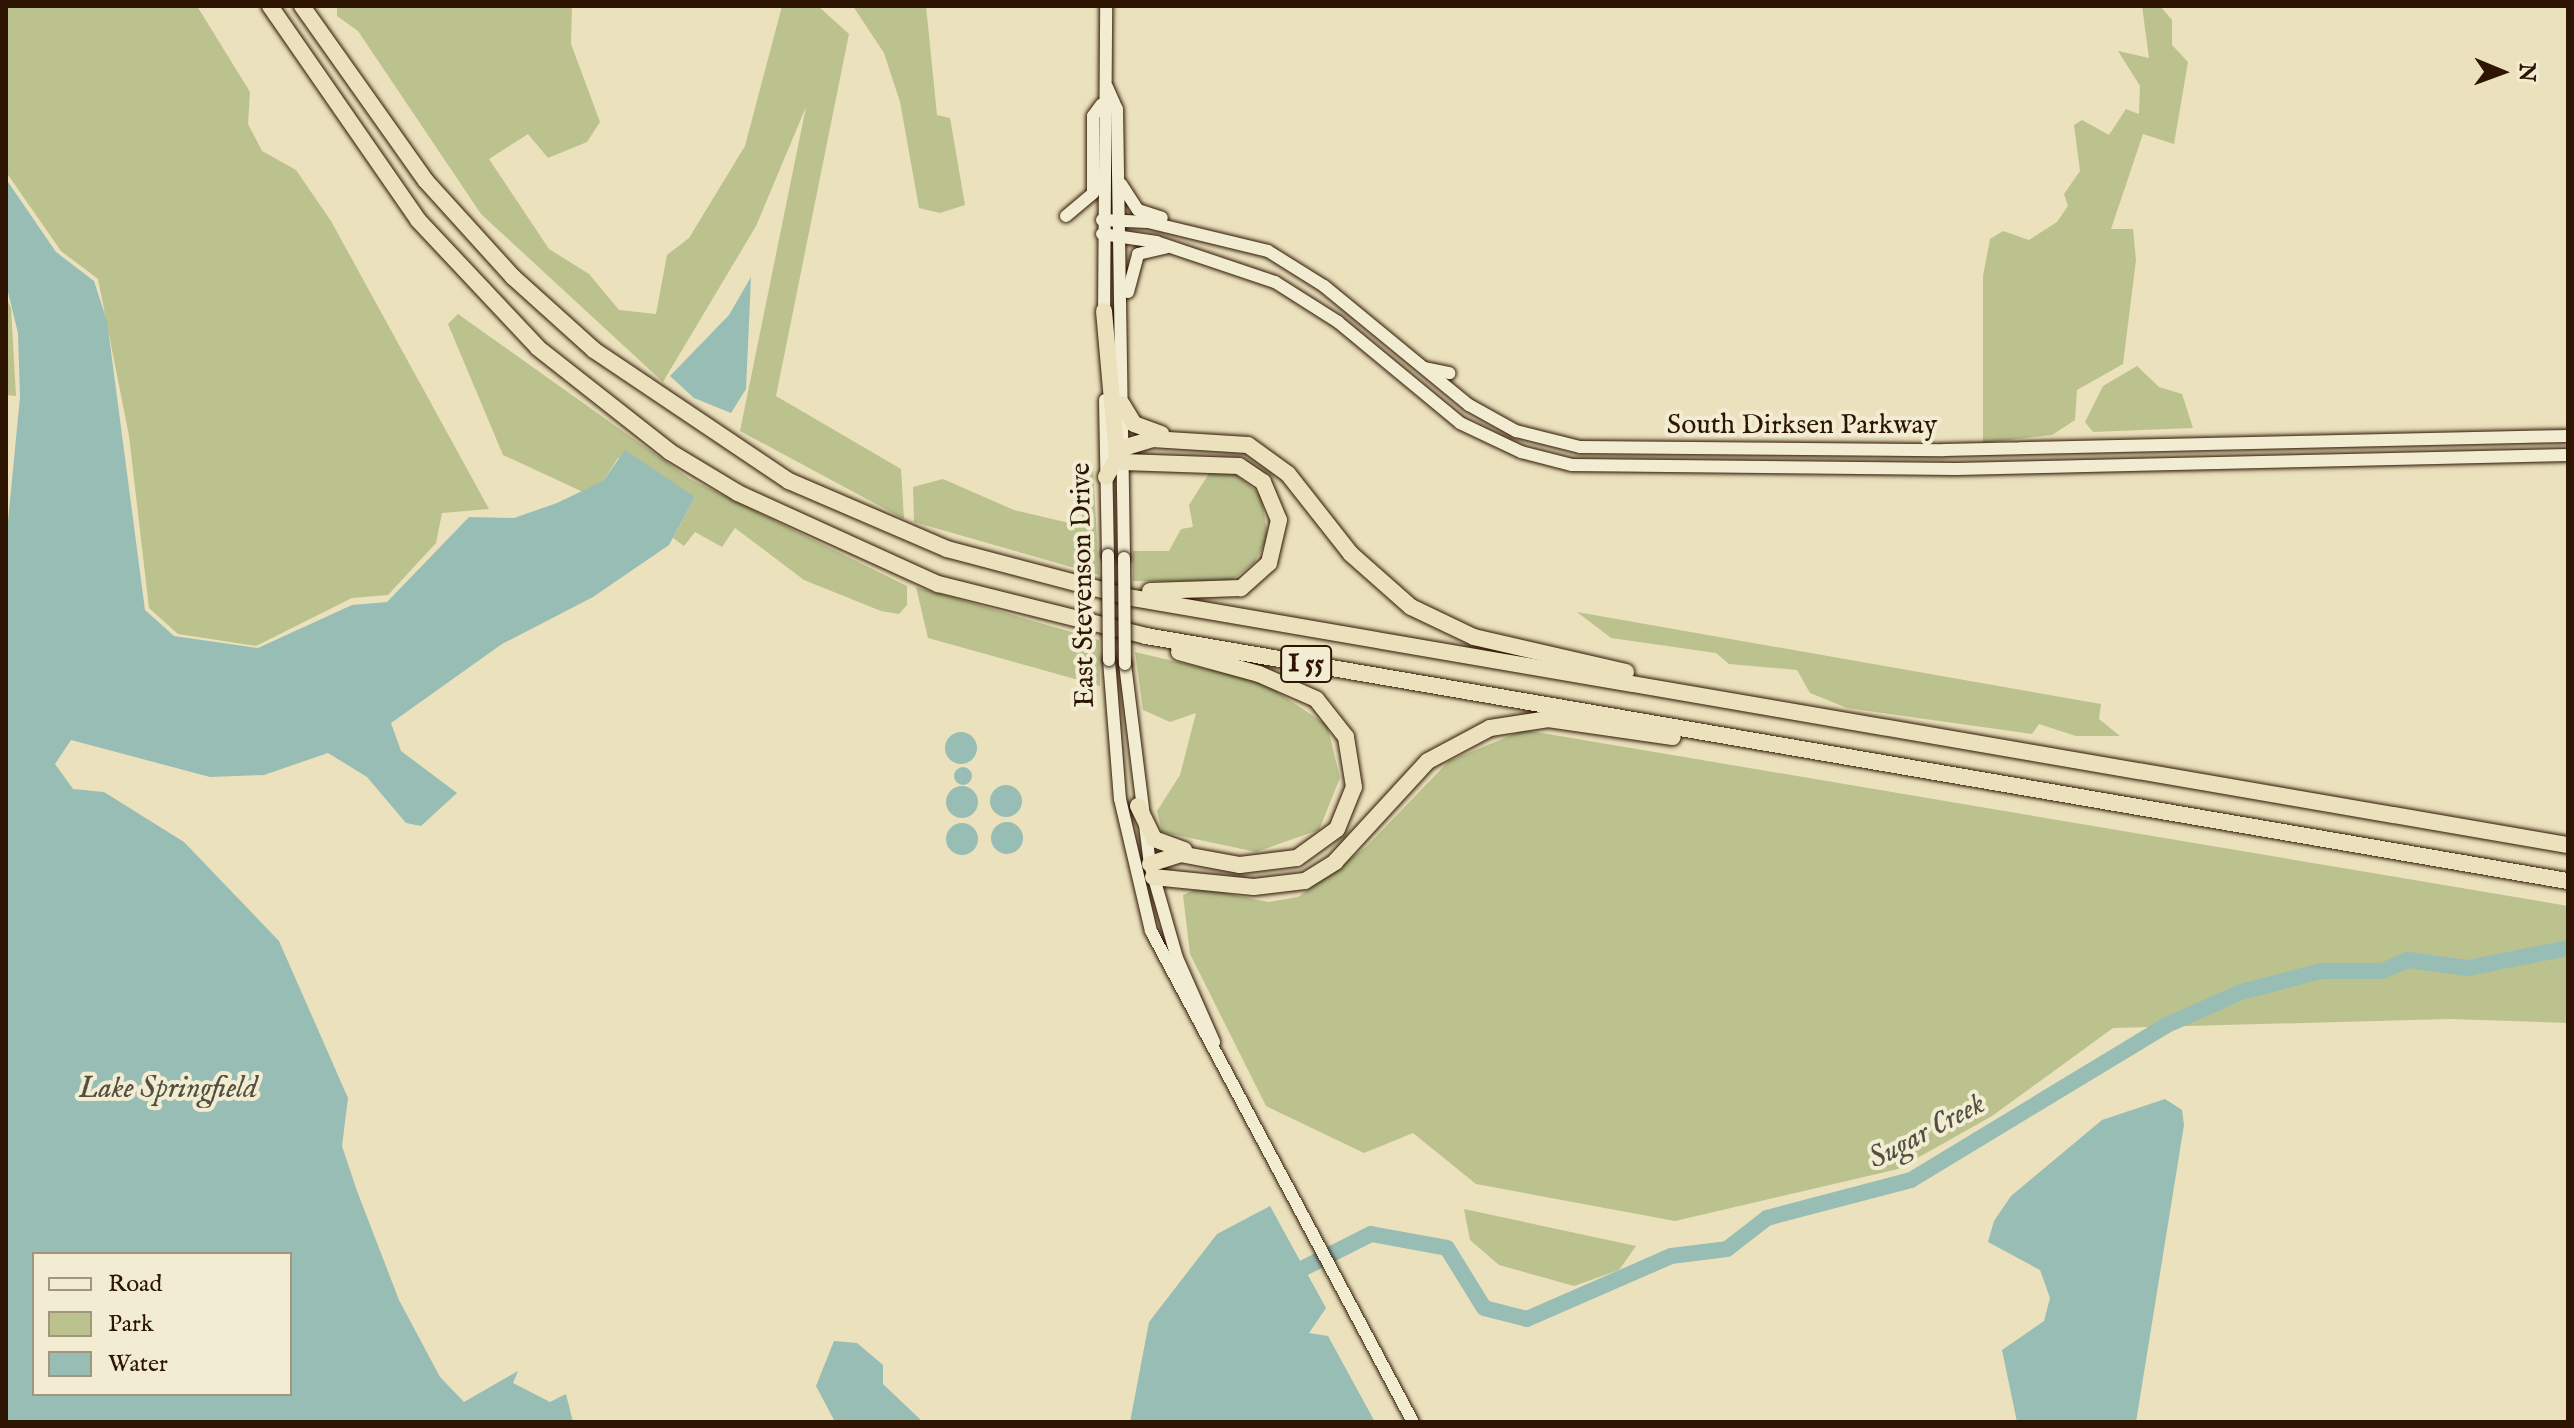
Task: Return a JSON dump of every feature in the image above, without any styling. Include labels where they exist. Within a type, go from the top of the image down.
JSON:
[{"type":"highway","name":"I 55","points":[[270,6],[387,180],[447,254],[602,402],[670,452],[804,528],[938,584],[1024,610],[2568,881]]},
{"type":"highway","name":"I 55","points":[[302,6],[426,181],[513,277],[594,350],[789,481],[975,559],[1133,598],[2568,845]]},
{"type":"highway","points":[[1104,311],[1121,455]]},
{"type":"highway","points":[[1122,404],[1143,431],[1241,438],[1265,449],[1366,571],[1431,618],[1490,642],[1751,705]]},
{"type":"highway","points":[[1106,477],[1121,455],[1152,439],[1230,440],[1288,474]]},
{"type":"highway","points":[[975,559],[1186,594],[1231,591],[1264,570],[1279,520],[1257,476],[1220,461],[1121,455]]},
{"type":"highway","points":[[1024,610],[1059,626],[1259,674],[1328,710],[1354,763],[1347,810],[1305,855],[1256,864],[1180,854],[1146,871]]},
{"type":"highway","points":[[1146,871],[1254,887],[1305,881],[1335,862],[1446,748],[1516,721],[1808,750]]},
{"type":"highway","points":[[1138,806],[1160,842],[1256,864]]},
{"type":"main road","name":"East Stevenson Drive","points":[[1106,6],[1107,87],[1101,105],[1102,227],[1109,660],[1117,773],[1146,871],[1177,958],[1221,1060],[1361,1315],[1413,1422]]},
{"type":"main road","name":"East Stevenson Drive","points":[[1107,87],[1117,109],[1125,664],[1146,871]]},
{"type":"main road","points":[[1066,216],[1093,193],[1093,116],[1101,105]]},
{"type":"main road","points":[[1118,177],[1138,210],[1249,245]]},
{"type":"main road","name":"South Dirksen Parkway","points":[[1119,229],[1148,222],[1249,245],[1298,267],[1419,365],[1516,431],[1602,449],[1944,450],[2568,436]]},
{"type":"main road","name":"South Dirksen Parkway","points":[[1102,227],[1119,229],[1289,288],[1460,423],[1521,452],[1572,465],[1956,469],[2568,455]]},
{"type":"main road","points":[[1121,366],[1129,347],[1130,267],[1143,251],[1167,248]]},
{"type":"main road","points":[[1419,365],[1449,373]]},
{"type":"main road","points":[[2515,455],[2568,463]]},
{"type":"green space","points":[[6,6],[197,6],[250,92],[248,124],[262,151],[296,170],[331,221],[489,509],[442,513],[436,543],[388,595],[352,598],[256,646],[178,634],[149,608],[129,436],[98,279],[61,251],[6,172]]},
{"type":"green space","points":[[337,6],[572,6],[571,44],[600,122],[587,142],[548,158],[528,134],[489,159],[549,249],[589,274],[619,310],[656,314],[667,255],[689,238],[745,146],[782,6],[818,6],[849,34],[776,396],[901,469],[904,519],[740,431],[806,107],[756,226],[663,382],[481,214],[358,31],[337,16]]},
{"type":"green space","points":[[853,6],[926,6],[937,115],[950,118],[965,205],[940,213],[919,208],[900,102],[884,53]]},
{"type":"green space","points":[[2142,6],[2160,6],[2172,20],[2172,45],[2188,62],[2174,144],[2143,134],[2111,229],[2133,229],[2136,260],[2123,364],[2077,390],[2075,420],[2052,435],[1983,443],[1983,276],[1990,239],[2003,231],[2029,240],[2057,222],[2068,206],[2064,194],[2080,171],[2074,125],[2082,120],[2109,135],[2126,109],[2139,114],[2140,86],[2118,51],[2149,58]]},
{"type":"green space","points":[[6,297],[11,308],[16,396],[6,395]]},
{"type":"green space","points":[[458,314],[690,479],[907,586],[907,605],[899,614],[881,611],[804,580],[735,528],[722,547],[695,532],[684,546],[673,538],[695,497],[618,458],[603,481],[583,492],[503,455],[448,324]]},
{"type":"green space","points":[[2137,366],[2159,387],[2182,394],[2193,428],[2093,432],[2085,422],[2103,386]]},
{"type":"green space","points":[[1093,467],[1099,575],[914,522],[913,487],[943,479],[1014,510],[1082,526],[1082,470]]},
{"type":"green space","points":[[1210,472],[1232,472],[1261,495],[1268,538],[1254,563],[1229,582],[1133,581],[1133,551],[1169,551],[1181,529],[1193,527],[1189,505]]},
{"type":"green space","points":[[916,587],[1099,640],[1100,686],[928,638]]},
{"type":"green space","points":[[1577,612],[2101,704],[2099,719],[2120,736],[2076,736],[2039,724],[2032,734],[1847,708],[1810,693],[1797,670],[1729,664],[1716,653],[1611,638]]},
{"type":"green space","points":[[1135,652],[1262,682],[1327,725],[1340,778],[1319,830],[1256,852],[1162,832],[1157,811],[1180,775],[1196,713],[1170,722],[1143,710]]},
{"type":"green space","points":[[1524,730],[2568,906],[2568,1023],[2450,1019],[2113,1028],[1992,1116],[1898,1169],[1675,1221],[1476,1184],[1413,1133],[1364,1153],[1266,1106],[1190,954],[1183,895],[1199,888],[1268,902],[1298,897],[1366,847],[1449,761]]},
{"type":"green space","points":[[1464,1209],[1636,1246],[1619,1270],[1574,1286],[1499,1265],[1470,1240]]},
{"type":"water","name":"Lake Springfield","points":[[6,179],[56,252],[94,281],[107,321],[145,610],[174,636],[258,648],[352,605],[387,602],[469,517],[514,518],[557,503],[603,481],[625,450],[695,497],[669,545],[593,597],[502,644],[391,723],[401,751],[457,793],[421,826],[406,823],[367,777],[328,753],[264,775],[210,777],[71,740],[55,764],[73,789],[104,792],[184,842],[279,941],[348,1098],[342,1146],[357,1191],[399,1300],[440,1377],[464,1402],[518,1371],[513,1383],[550,1402],[566,1394],[573,1422],[6,1422],[6,542],[20,397],[18,333],[6,284]]},
{"type":"water","points":[[751,277],[746,389],[731,413],[694,398],[670,376],[729,315]]},
{"type":"water","points":[[961,732],[973,736],[977,748],[973,760],[961,764],[949,760],[945,748],[949,736]]},
{"type":"water","points":[[959,767],[967,767],[972,776],[970,783],[959,785],[954,780],[954,772]]},
{"type":"water","points":[[1006,785],[1018,789],[1022,801],[1018,813],[1006,817],[994,813],[990,801],[994,789]]},
{"type":"water","points":[[962,786],[974,790],[978,802],[974,814],[962,818],[950,814],[946,802],[950,790]]},
{"type":"water","points":[[1007,822],[1019,826],[1023,838],[1019,850],[1007,854],[995,850],[991,838],[995,826]]},
{"type":"water","points":[[962,823],[974,827],[978,839],[974,851],[962,855],[950,851],[946,839],[950,827]]},
{"type":"water","points":[[2165,1099],[2182,1110],[2184,1125],[2136,1422],[2017,1422],[2002,1350],[2044,1321],[2050,1298],[2040,1270],[1988,1242],[1994,1221],[2011,1196],[2102,1120]]},
{"type":"water","points":[[1270,1206],[1326,1308],[1309,1333],[1328,1336],[1375,1422],[1130,1422],[1149,1322],[1217,1234]]},
{"type":"water","points":[[834,1341],[857,1343],[883,1365],[883,1384],[923,1422],[835,1422],[816,1386]]},
{"type":"waterway","name":"Sugar Creek","points":[[1296,1272],[1371,1234],[1447,1248],[1484,1308],[1527,1319],[1671,1256],[1727,1249],[1767,1218],[1911,1180],[2167,1025],[2241,992],[2321,971],[2382,971],[2408,960],[2468,968],[2568,948]]}]
